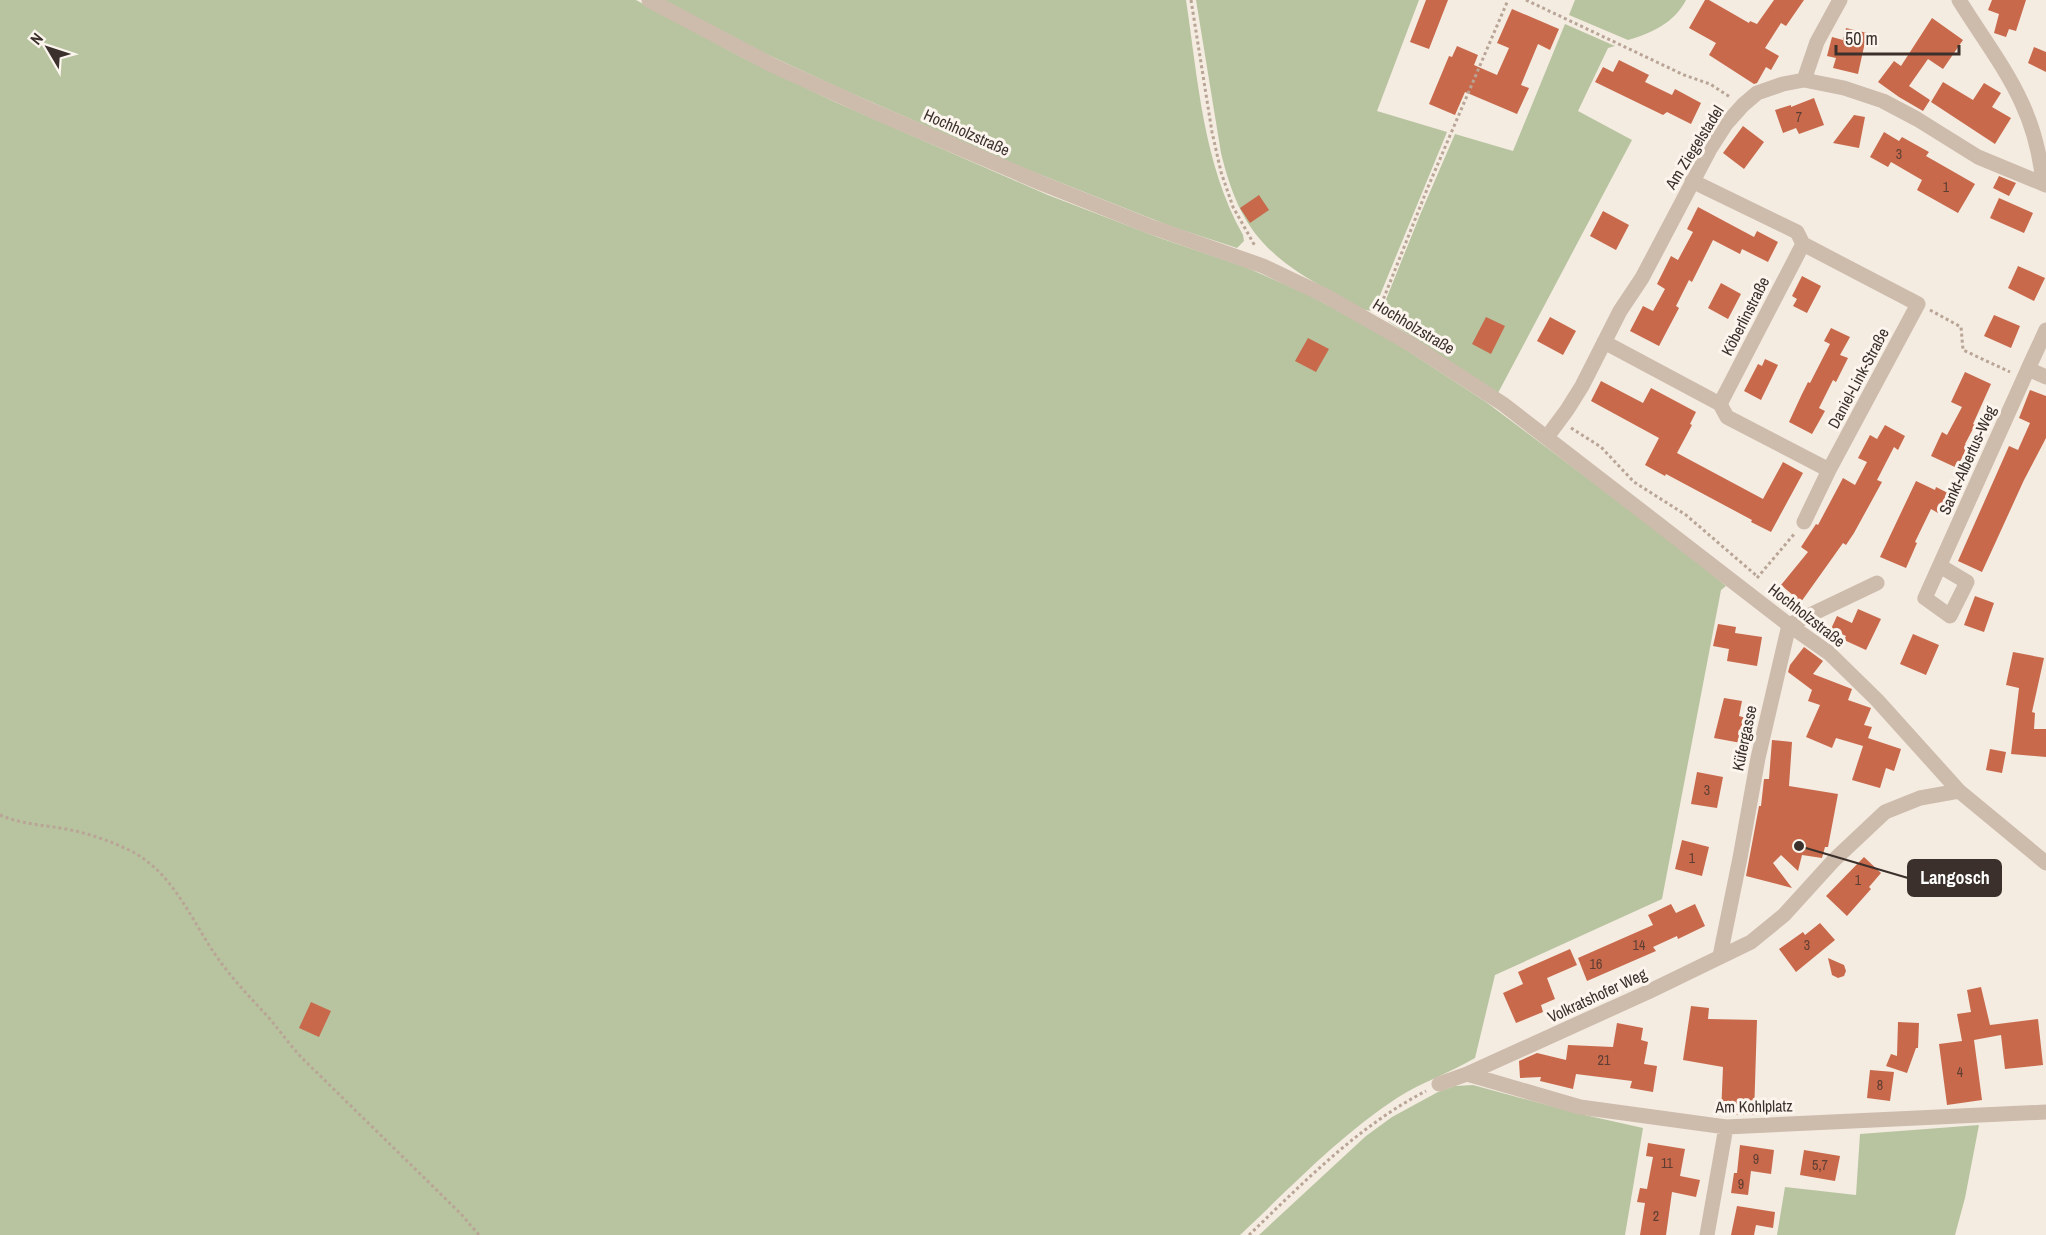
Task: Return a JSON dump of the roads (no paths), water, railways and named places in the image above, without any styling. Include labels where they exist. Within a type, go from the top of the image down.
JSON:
[{"type":"street","name":"Hochholzstraße","points":[[650,0],[771,65],[964,150],[1149,226],[1263,266],[1374,322],[1454,371],[1547,437],[1789,625],[1829,653],[1877,700],[1959,791],[2046,863]]},
{"type":"street","points":[[1804,80],[1817,42],[1840,0]]},
{"type":"street","points":[[1959,0],[1994,52],[2024,104],[2038,148],[2044,184]]},
{"type":"street","name":"Am Ziegelstadel","points":[[1547,437],[1582,386],[1620,311],[1642,278],[1692,181],[1726,124],[1741,106],[1757,93],[1804,80],[1844,88],[1883,101],[1978,157],[2044,184]]},
{"type":"street","points":[[1692,181],[1797,232],[1803,244]]},
{"type":"street","name":"Daniel-Link-Straße","points":[[1803,244],[1918,304],[1829,470],[1804,522]]},
{"type":"street","name":"Köberlinstraße","points":[[1720,404],[1803,244]]},
{"type":"street","name":"Sankt-Albertus-Weg","points":[[1940,566],[2046,330]]},
{"type":"street","points":[[1604,342],[1720,404],[1727,417],[1829,470]]},
{"type":"street","points":[[2026,373],[2046,376]]},
{"type":"street","points":[[1789,625],[1877,583]]},
{"type":"street","name":"Küfergasse","points":[[1720,956],[1758,758],[1789,625]]},
{"type":"street","name":"Volkratshofer Weg","points":[[1439,1084],[1467,1074],[1648,992],[1751,942],[1784,915],[1834,860],[1885,812],[1920,798],[1959,791]]},
{"type":"street","name":"Am Kohlplatz","points":[[1467,1074],[1580,1107],[1725,1127],[2046,1112]]},
{"type":"street","points":[[1707,1235],[1725,1127]]},
{"type":"place","name":"Langosch","points":[[1799,846]]}]
